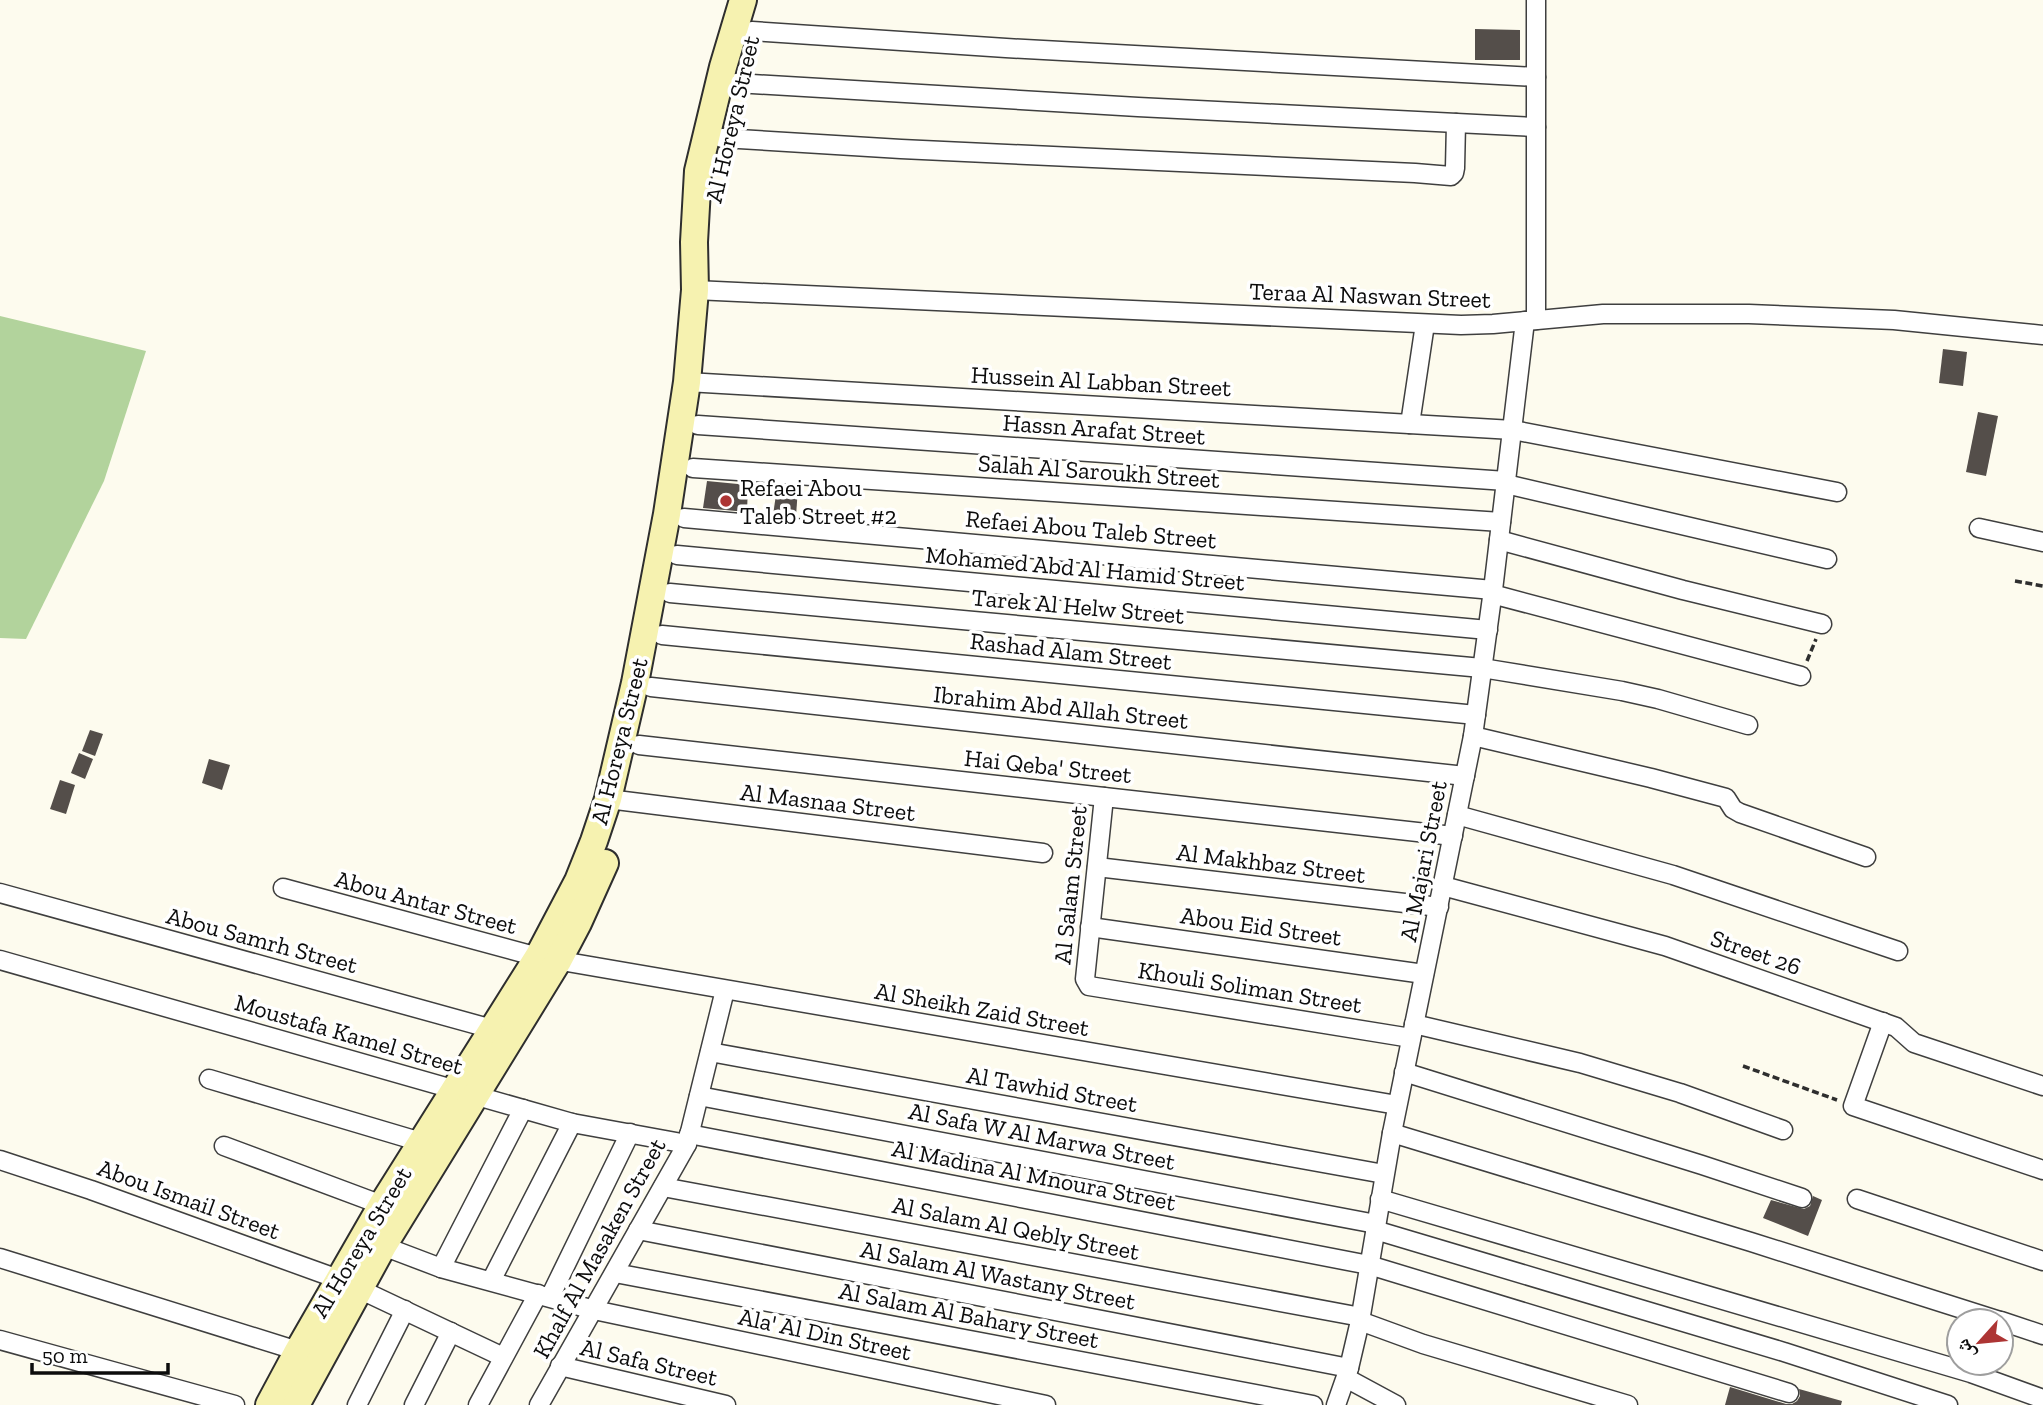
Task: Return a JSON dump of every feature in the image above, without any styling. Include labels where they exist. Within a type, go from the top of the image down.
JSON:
[{"type":"main road","name":"Al Horeya Street","points":[[702,290],[694,231],[698,171],[723,67],[743,0]]},
{"type":"main road","name":"Al Horeya Street","points":[[616,800],[667,514],[694,382],[711,199],[722,138],[761,0]]},
{"type":"main road","name":"Al Horeya Street","points":[[269,1405],[298,1351],[349,1284],[383,1246],[465,1093],[548,959],[578,881],[639,745],[693,468],[698,425],[694,382]]},
{"type":"main road","name":"Al Horeya Street","points":[[296,1405],[382,1205],[421,1142],[465,1093]]},
{"type":"street","name":"Al Majari Street","points":[[1336,1405],[1360,1319],[1397,1105],[1476,715],[1513,430],[1531,320],[1536,0]]},
{"type":"street","points":[[752,31],[1536,77]]},
{"type":"street","points":[[736,83],[1125,107],[1536,127]]},
{"type":"street","points":[[722,138],[1451,176],[1455,168],[1456,123]]},
{"type":"street","name":"Teraa Al Naswan Street","points":[[702,290],[1461,326],[1603,314],[1749,314],[1894,320],[2043,335]]},
{"type":"street","points":[[1410,424],[1425,324]]},
{"type":"street","name":"Hussein Al Labban Street","points":[[694,382],[1513,430],[1837,492]]},
{"type":"street","name":"Hassn Arafat Street","points":[[698,425],[1506,482],[1827,559]]},
{"type":"street","name":"Salah Al Saroukh Street","points":[[693,468],[1500,531],[1683,590],[1822,624]]},
{"type":"street","name":"Refaei Abou Taleb Street","points":[[684,518],[1493,592],[1801,676]]},
{"type":"street","points":[[1979,528],[2043,542]]},
{"type":"street","name":"Mohamed Abd Al Hamid Street","points":[[677,555],[1488,630]]},
{"type":"street","name":"Tarek Al Helw Street","points":[[670,593],[1482,668],[1622,691],[1748,724]]},
{"type":"street","name":"Rashad Alam Street","points":[[662,635],[1476,715]]},
{"type":"street","name":"Ibrahim Abd Allah Street","points":[[651,687],[1465,776]]},
{"type":"street","points":[[1473,736],[1726,798],[1733,809],[1740,813],[1866,857]]},
{"type":"street","name":"Hai Qeba' Street","points":[[639,745],[1453,836]]},
{"type":"street","name":"Al Salam Street","points":[[1085,979],[1104,797]]},
{"type":"street","name":"Al Masnaa Street","points":[[616,800],[1043,853]]},
{"type":"street","points":[[1457,815],[1673,875],[1898,951]]},
{"type":"street","name":"Al Makhbaz Street","points":[[1097,867],[1438,907]]},
{"type":"street","name":"Street 26","points":[[1443,886],[1665,946],[1897,1027],[1914,1043],[2043,1086]]},
{"type":"street","name":"Abou Antar Street","points":[[283,888],[548,959]]},
{"type":"street","name":"Abou Samrh Street","points":[[0,893],[502,1032]]},
{"type":"street","name":"Abou Eid Street","points":[[1090,927],[1424,974]]},
{"type":"street","name":"Al Sheikh Zaid Street","points":[[548,959],[1397,1105]]},
{"type":"street","name":"Moustafa Kamel Street","points":[[0,960],[572,1123],[688,1139]]},
{"type":"street","name":"Khouli Soliman Street","points":[[1085,979],[1086,983],[1093,987],[1412,1031],[1580,1063],[1680,1093],[1783,1130]]},
{"type":"street","name":"Khalf Al Masaken Street","points":[[539,1405],[688,1139],[726,990]]},
{"type":"street","points":[[1883,1022],[1853,1106],[2043,1170]]},
{"type":"street","name":"Al Tawhid Street","points":[[710,1052],[1384,1174]]},
{"type":"street","points":[[1404,1072],[1802,1198]]},
{"type":"street","points":[[209,1079],[421,1142]]},
{"type":"street","name":"Al Safa W Al Marwa Street","points":[[699,1096],[1376,1227],[1948,1405]]},
{"type":"street","points":[[441,1268],[523,1109]]},
{"type":"street","points":[[491,1281],[572,1123]]},
{"type":"street","points":[[478,1405],[503,1357],[544,1296],[630,1133]]},
{"type":"street","points":[[1392,1133],[1956,1307]]},
{"type":"street","name":"Al Madina Al Mnoura Street","points":[[688,1139],[1369,1265],[1789,1393]]},
{"type":"street","points":[[224,1146],[382,1205]]},
{"type":"street","name":"Abou Ismail Street","points":[[0,1160],[91,1190],[349,1284],[503,1357]]},
{"type":"street","name":"Al Salam Al Qebly Street","points":[[663,1187],[1360,1319],[1423,1344],[1628,1405]]},
{"type":"street","points":[[1380,1199],[1971,1373],[2043,1399]]},
{"type":"street","points":[[1857,1199],[2043,1261]]},
{"type":"street","name":"Al Salam Al Wastany Street","points":[[638,1230],[1347,1373],[1396,1405]]},
{"type":"street","name":"Ala' Al Din Street","points":[[383,1246],[441,1268],[594,1310],[1046,1405]]},
{"type":"street","points":[[0,1258],[298,1351]]},
{"type":"street","name":"Al Salam Al Bahary Street","points":[[615,1273],[1313,1405]]},
{"type":"street","points":[[357,1405],[405,1310]]},
{"type":"street","points":[[2015,1326],[2043,1335]]},
{"type":"street","points":[[414,1405],[451,1332]]},
{"type":"street","points":[[0,1340],[235,1405]]},
{"type":"street","name":"Al Safa Street","points":[[560,1366],[726,1405]]},
{"type":"path","points":[[2015,581],[2043,586]]},
{"type":"path","points":[[1801,676],[1822,624]]},
{"type":"path","points":[[1743,1066],[1853,1106]]},
{"type":"green space","points":[[0,316],[146,351],[104,481],[26,639],[0,638]]},
{"type":"building","points":[[1475,29],[1520,30],[1520,60],[1475,60]]},
{"type":"building","points":[[1943,349],[1967,352],[1963,386],[1939,383]]},
{"type":"building","points":[[1978,412],[1998,416],[1986,476],[1966,472]]},
{"type":"building","name":"Refaei Abou Taleb Street #2","points":[[707,481],[748,485],[747,512],[703,508]]},
{"type":"building","points":[[798,487],[796,517],[773,515],[777,488]]},
{"type":"building","points":[[90,730],[103,734],[95,756],[82,751]]},
{"type":"building","points":[[79,753],[93,759],[85,779],[71,773]]},
{"type":"building","points":[[209,759],[230,765],[222,790],[202,783]]},
{"type":"building","points":[[60,780],[75,785],[66,814],[50,809]]},
{"type":"building","points":[[1813,1196],[1822,1200],[1808,1236],[1763,1218],[1771,1200],[1804,1209],[1810,1206]]},
{"type":"building","points":[[1730,1387],[1786,1404],[1797,1401],[1800,1396],[1799,1389],[1842,1401],[1841,1405],[1725,1405]]},
{"type":"place","name":"Refaei Abou Taleb Street #2","points":[[726,501]]}]
